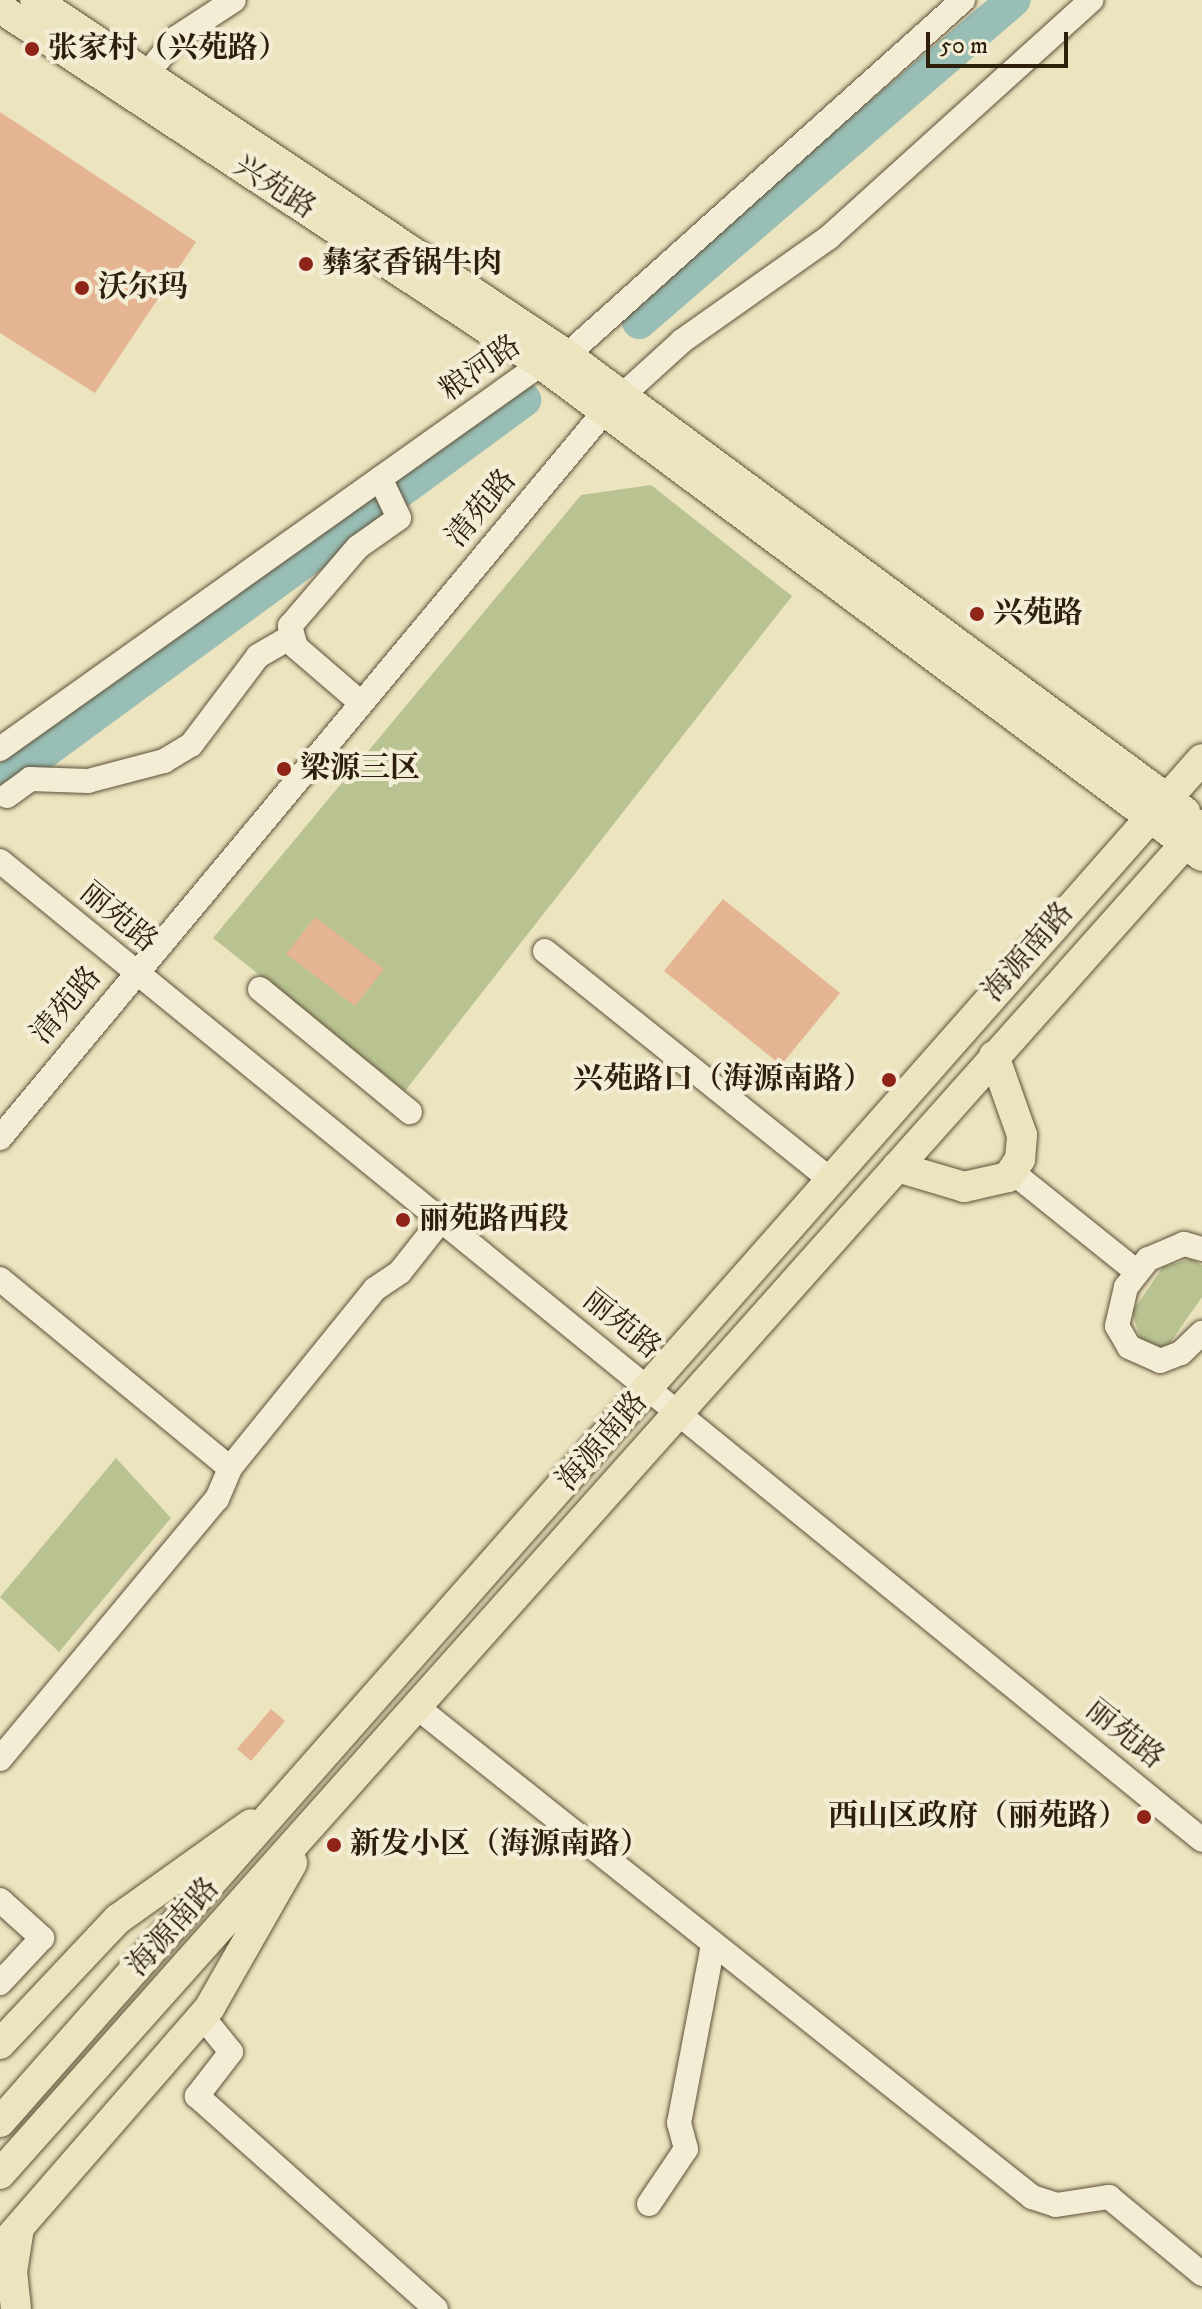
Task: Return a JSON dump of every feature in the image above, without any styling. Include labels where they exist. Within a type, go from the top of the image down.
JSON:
[{"type":"main road","name":"兴苑路","points":[[35,0],[147,74],[554,359],[1198,834]]},
{"type":"main road","name":"兴苑路","points":[[0,8],[554,359]]},
{"type":"main road","name":"海源南路","points":[[0,2122],[295,1793],[1202,759]]},
{"type":"main road","name":"海源南路","points":[[0,2174],[319,1814],[681,1415],[994,1056],[1198,834]]},
{"type":"main road","points":[[897,1167],[975,1188],[1011,1171],[1022,1135],[994,1056]]},
{"type":"main road","points":[[0,2044],[118,1919],[295,1793]]},
{"type":"main road","points":[[0,2249],[202,2016],[319,1814]]},
{"type":"main road","points":[[16,2309],[12,2272],[20,2226]]},
{"type":"street","points":[[147,74],[176,38],[234,0]]},
{"type":"street","name":"粮河路","points":[[0,749],[380,478],[554,359],[963,0]]},
{"type":"street","name":"清苑路","points":[[0,1138],[614,404],[682,341],[828,238],[1091,0]]},
{"type":"street","points":[[291,637],[293,615],[358,547],[399,518],[380,478]]},
{"type":"street","points":[[340,507],[358,547]]},
{"type":"street","points":[[291,637],[361,703]]},
{"type":"street","points":[[7,796],[30,779],[88,781],[164,761],[191,745],[258,656],[291,637]]},
{"type":"street","name":"丽苑路","points":[[0,861],[1202,1840]]},
{"type":"street","points":[[545,951],[831,1180]]},
{"type":"street","points":[[260,989],[410,1112]]},
{"type":"street","points":[[1011,1171],[1136,1271]]},
{"type":"street","points":[[0,1759],[217,1499],[230,1468],[375,1289],[400,1272],[441,1220]]},
{"type":"street","points":[[1202,1249],[1166,1249],[1136,1271],[1118,1309],[1129,1347],[1160,1361],[1181,1353],[1202,1333]]},
{"type":"street","points":[[0,1279],[230,1468]]},
{"type":"street","points":[[418,1708],[1032,2197],[1056,2205],[1109,2197],[1202,2274]]},
{"type":"street","points":[[0,1900],[42,1938],[0,1983]]},
{"type":"street","points":[[649,2204],[686,2149],[679,2123],[713,1945]]},
{"type":"street","points":[[202,2016],[231,2052],[197,2096],[410,2301],[436,2309]]},
{"type":"green space","points":[[651,485],[792,596],[405,1091],[213,938],[581,495]]},
{"type":"green space","points":[[1190,1259],[1202,1265],[1202,1297],[1163,1353],[1142,1343],[1132,1312],[1163,1267]]},
{"type":"green space","points":[[116,1458],[171,1518],[59,1652],[0,1597]]},
{"type":"building","name":"沃尔玛","points":[[0,112],[196,242],[95,393],[0,333]]},
{"type":"building","points":[[723,899],[840,993],[781,1065],[664,971]]},
{"type":"building","points":[[315,917],[384,969],[355,1006],[286,954]]},
{"type":"building","points":[[271,1709],[285,1721],[251,1761],[237,1749]]},
{"type":"waterway","points":[[639,322],[1014,0]]},
{"type":"waterway","points":[[0,784],[524,400]]},
{"type":"place","name":"张家村（兴苑路）","points":[[32,49]]},
{"type":"place","name":"彝家香锅牛肉","points":[[306,264]]},
{"type":"place","name":"沃尔玛","points":[[82,288]]},
{"type":"place","name":"兴苑路","points":[[977,614]]},
{"type":"place","name":"梁源三区","points":[[284,769]]},
{"type":"place","name":"兴苑路口（海源南路）","points":[[889,1080]]},
{"type":"place","name":"丽苑路西段","points":[[403,1220]]},
{"type":"place","name":"西山区政府（丽苑路）","points":[[1144,1817]]},
{"type":"place","name":"新发小区（海源南路）","points":[[334,1845]]}]
